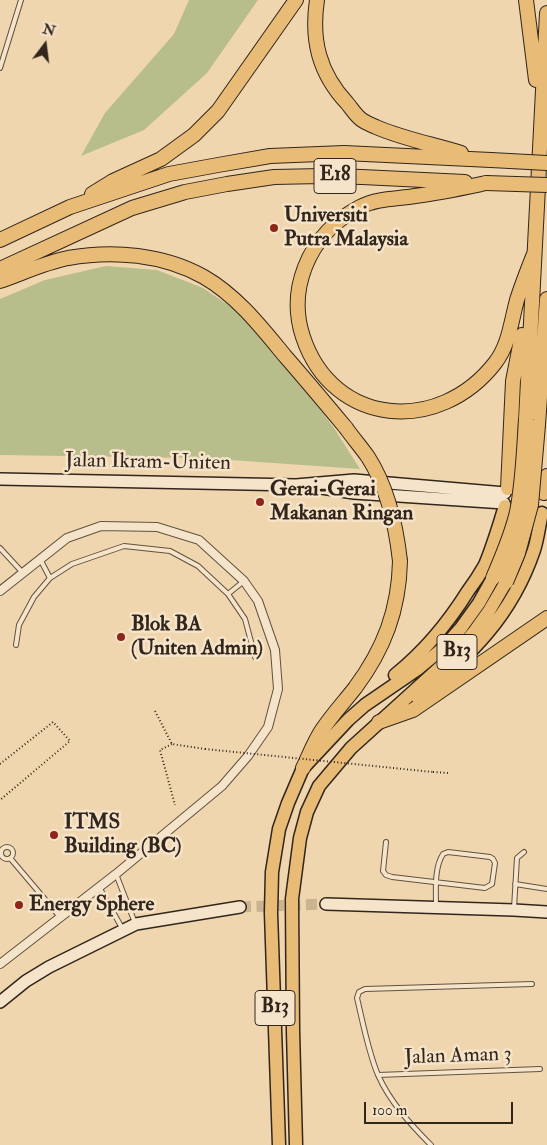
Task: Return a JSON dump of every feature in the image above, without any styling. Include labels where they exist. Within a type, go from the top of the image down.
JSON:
[{"type":"highway","points":[[70,207],[113,181],[161,159],[194,135],[218,111],[296,0]]},
{"type":"highway","points":[[317,0],[315,35],[320,60],[330,80],[343,99],[362,120],[394,135],[419,143],[443,147],[485,159]]},
{"type":"highway","points":[[526,0],[541,111]]},
{"type":"highway","points":[[486,183],[440,193],[380,201],[361,206],[340,220],[324,234],[311,253],[298,290],[298,322],[307,348],[317,367],[335,386],[354,400],[378,409],[401,412],[424,410],[447,403],[480,380],[496,362],[508,340],[517,302],[534,254],[547,13]]},
{"type":"highway","name":"E18","points":[[0,240],[70,207],[169,174],[270,156],[344,153],[547,163]]},
{"type":"highway","name":"E18","points":[[0,269],[132,208],[185,192],[226,184],[274,177],[321,176],[547,186]]},
{"type":"highway","points":[[0,281],[67,258],[105,253],[138,256],[172,263],[204,278],[234,300],[258,323],[346,428],[368,458],[382,484],[397,533],[400,561],[396,601],[386,636],[372,664],[320,732],[303,768]]},
{"type":"highway","name":"B13","points":[[499,580],[518,553],[531,505],[532,282],[534,254]]},
{"type":"highway","points":[[506,498],[513,381],[526,301],[532,282]]},
{"type":"highway","name":"B13","points":[[532,422],[547,298]]},
{"type":"highway","points":[[545,503],[547,476]]},
{"type":"highway","points":[[379,722],[413,710],[547,618]]},
{"type":"main road","name":"Jalan Ikram-Uniten","points":[[0,479],[296,485],[354,480],[506,498]]},
{"type":"main road","points":[[379,694],[386,682],[412,661],[435,638],[453,615],[484,566],[499,527],[506,498],[512,484],[524,480],[536,483],[545,503],[535,548],[522,580],[509,604],[485,637],[449,673],[409,703],[394,709]]},
{"type":"main road","points":[[506,498],[512,517],[525,521],[531,520],[545,503]]},
{"type":"main road","name":"B13","points":[[279,1145],[271,913],[272,872],[279,829],[288,803],[303,768],[348,720],[379,694],[419,668],[442,648],[499,580]]},
{"type":"main road","name":"B13","points":[[296,1145],[292,899],[300,838],[307,812],[319,786],[351,748],[457,652],[489,611],[499,580]]},
{"type":"main road","points":[[326,904],[547,912]]},
{"type":"main road","points":[[0,1002],[26,981],[50,967],[136,924],[240,907]]},
{"type":"street","points":[[0,591],[66,538],[101,526],[157,527],[199,540],[244,581],[258,601],[275,650],[278,688],[268,727],[248,756],[222,786],[100,887],[0,964]]},
{"type":"lane","points":[[0,68],[21,0]]},
{"type":"lane","points":[[16,645],[19,625],[34,597],[50,578],[72,564],[124,546],[170,551],[198,566],[228,594],[245,619],[255,657]]},
{"type":"lane","points":[[0,548],[6,552],[23,573]]},
{"type":"lane","points":[[0,556],[6,552]]},
{"type":"lane","points":[[40,559],[50,578]]},
{"type":"lane","points":[[228,594],[244,581]]},
{"type":"lane","points":[[386,842],[383,871],[386,875],[392,877],[436,882],[485,888],[492,884],[495,863],[493,859],[490,857],[448,852],[443,854],[440,858],[436,882],[436,907]]},
{"type":"lane","points":[[10,858],[13,854],[12,849],[7,846],[1,847],[2,856],[10,858],[60,917]]},
{"type":"lane","points":[[514,910],[518,858],[524,852]]},
{"type":"lane","points":[[116,874],[136,924]]},
{"type":"lane","points":[[515,884],[547,889]]},
{"type":"lane","points":[[100,887],[123,930]]},
{"type":"lane","points":[[432,1145],[414,1129],[390,1098],[378,1075],[357,998],[360,992],[365,989],[532,984]]},
{"type":"lane","name":"Jalan Aman 3","points":[[378,1075],[540,1070]]},
{"type":"path","points":[[155,711],[172,744]]},
{"type":"path","points":[[0,764],[53,722],[70,741],[0,800]]},
{"type":"path","points":[[174,805],[160,750],[172,744],[205,749],[449,773]]},
{"type":"green space","points":[[189,0],[258,0],[207,73],[144,130],[81,156],[105,113],[174,34]]},
{"type":"green space","points":[[106,266],[157,270],[203,288],[240,313],[284,362],[334,428],[360,469],[201,458],[0,455],[0,299],[45,280]]},
{"type":"tunnel","points":[[240,907],[326,904]]},
{"type":"place","name":"Universiti Putra Malaysia","points":[[274,228]]},
{"type":"place","name":"Gerai-Gerai Makanan Ringan","points":[[260,502]]},
{"type":"place","name":"Blok BA (Uniten Admin)","points":[[121,637]]},
{"type":"place","name":"ITMS Building (BC)","points":[[54,835]]},
{"type":"place","name":"Energy Sphere","points":[[19,905]]}]
